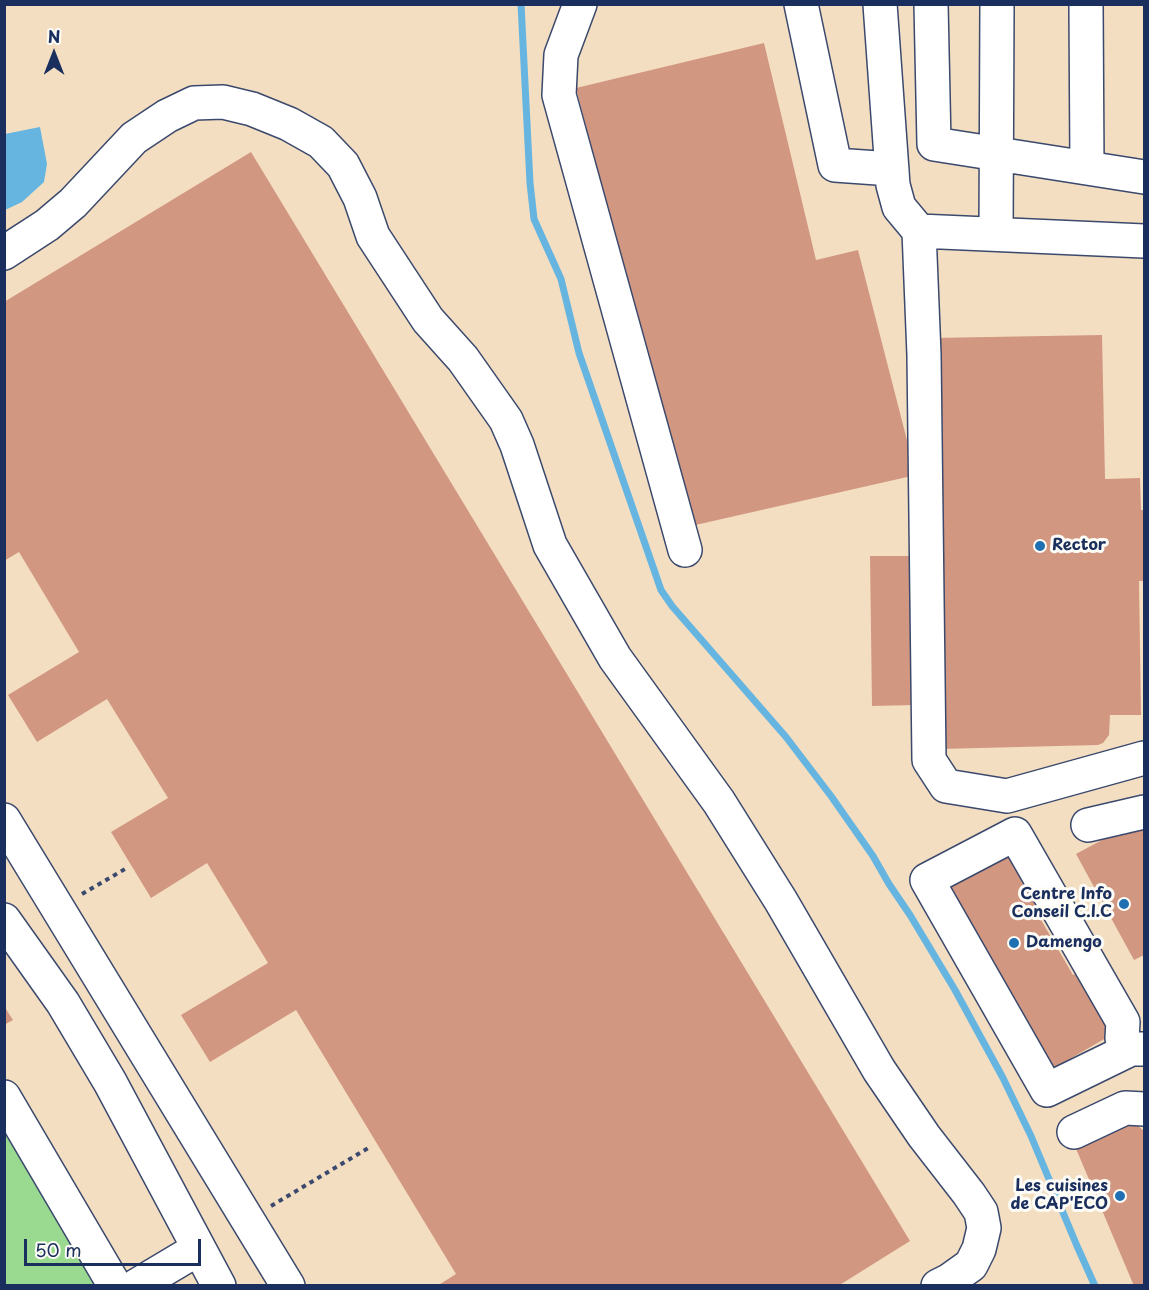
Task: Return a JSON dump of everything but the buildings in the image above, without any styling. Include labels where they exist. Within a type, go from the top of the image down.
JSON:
[{"type":"street","points":[[580,4],[561,55],[559,95],[685,550]]},
{"type":"street","points":[[801,4],[835,165],[892,168]]},
{"type":"street","points":[[880,4],[893,185],[898,207],[919,231],[924,355],[929,760],[946,786],[1007,796],[1144,758]]},
{"type":"street","points":[[931,4],[934,144],[1144,177]]},
{"type":"street","points":[[996,234],[997,4]]},
{"type":"street","points":[[1086,4],[1087,167]]},
{"type":"street","points":[[4,253],[47,225],[73,203],[134,138],[166,116],[194,104],[223,102],[252,109],[289,124],[321,142],[343,165],[360,198],[373,236],[428,320],[463,359],[506,420],[550,545],[615,658],[719,801],[781,901],[879,1070],[924,1136],[981,1212],[984,1228],[979,1249],[970,1265],[938,1286]]},
{"type":"street","points":[[919,231],[1144,241]]},
{"type":"street","points":[[1088,825],[1144,812]]},
{"type":"street","points":[[4,820],[288,1286]]},
{"type":"street","points":[[1015,834],[1123,1022],[1122,1038],[1138,1049],[1047,1090],[927,880],[1015,834]]},
{"type":"street","points":[[8,931],[63,1003],[110,1082],[219,1286]]},
{"type":"street","points":[[4,1097],[115,1286]]},
{"type":"street","points":[[1074,1132],[1125,1108],[1144,1109]]},
{"type":"street","points":[[136,1286],[198,1249]]},
{"type":"path","points":[[248,1220],[370,1147]]},
{"type":"green space","points":[[5,1121],[100,1285],[5,1285]]},
{"type":"water","points":[[40,127],[47,164],[44,182],[22,202],[5,210],[5,134]]},
{"type":"waterway","points":[[521,4],[530,183],[534,219],[561,279],[579,353],[661,590],[672,606],[786,737],[873,856],[910,915],[955,990],[1003,1078],[1031,1136],[1095,1286]]},
{"type":"place","name":"Rector","points":[[1040,546]]},
{"type":"place","name":"Centre Info Conseil C.I.C","points":[[1124,904]]},
{"type":"place","name":"Damengo","points":[[1014,943]]},
{"type":"place","name":"Les cuisines de CAP'ECO","points":[[1120,1196]]}]
